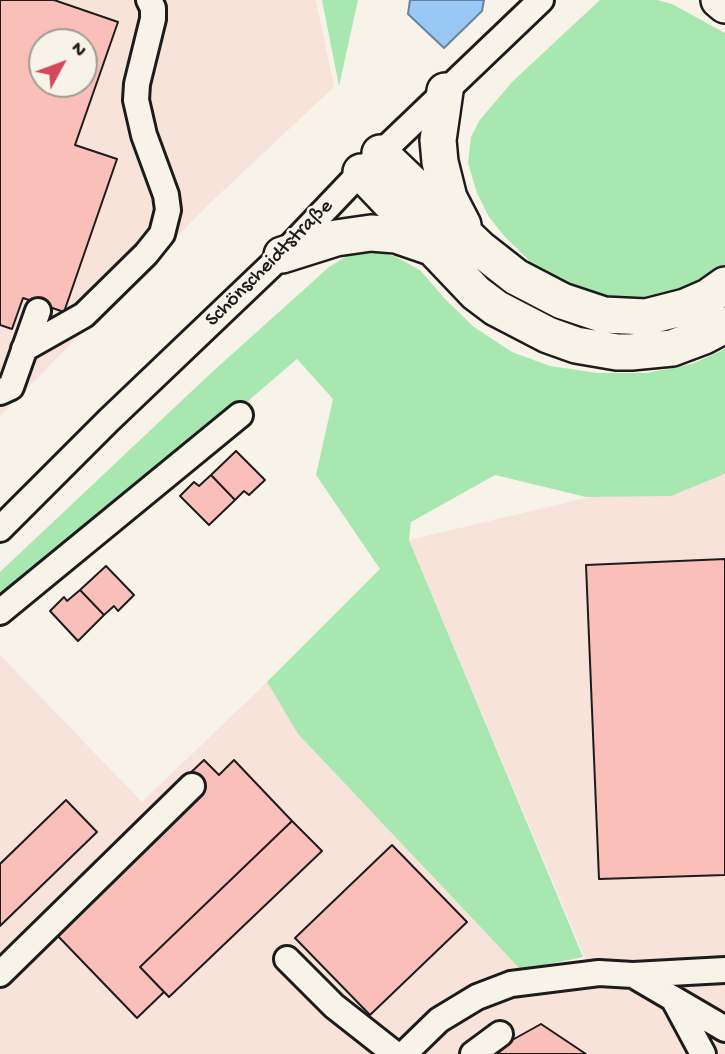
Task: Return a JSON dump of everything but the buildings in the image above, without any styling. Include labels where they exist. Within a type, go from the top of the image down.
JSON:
[{"type":"highway","points":[[719,0],[725,5]]},
{"type":"highway","points":[[445,91],[438,140],[443,180],[449,198],[478,248]]},
{"type":"highway","points":[[370,163],[433,248],[476,293],[496,308],[534,329],[576,345],[617,352],[658,350],[685,344],[725,325]]},
{"type":"highway","points":[[370,163],[478,248],[531,286],[562,301],[604,315],[646,317],[673,311],[708,297],[725,285]]},
{"type":"highway","points":[[282,255],[336,238],[371,233],[397,235],[433,248]]},
{"type":"street","points":[[24,349],[84,316],[146,254],[162,234],[168,210],[166,195],[144,135],[136,100],[137,84],[153,19],[153,8],[149,0]]},
{"type":"street","name":"Schönscheidtstraße","points":[[0,529],[282,255],[370,163],[541,0]]},
{"type":"street","points":[[0,392],[11,387],[38,311]]},
{"type":"street","points":[[0,612],[240,415]]},
{"type":"street","points":[[0,974],[192,786]]},
{"type":"street","points":[[287,959],[334,1006],[395,1054]]},
{"type":"street","points":[[404,1054],[439,1020],[477,997],[511,984],[599,973],[633,975],[725,971]]},
{"type":"street","points":[[633,975],[721,1027]]},
{"type":"street","points":[[673,999],[703,1054]]},
{"type":"street","points":[[473,1054],[500,1034]]},
{"type":"shaded area","points":[[0,0],[316,0],[334,87],[208,205],[0,416]]},
{"type":"shaded area","points":[[725,465],[725,1054],[0,1054],[0,655],[142,802],[267,682],[298,734],[521,970],[528,986],[593,977],[409,540]]},
{"type":"green space","points":[[322,0],[358,0],[339,86]]},
{"type":"green space","points":[[600,0],[657,0],[672,4],[725,33],[725,265],[684,292],[645,301],[591,297],[539,270],[489,217],[477,193],[468,163],[471,137],[479,121],[512,82]]},
{"type":"green space","points":[[367,250],[394,256],[420,270],[474,327],[512,352],[550,366],[598,373],[647,373],[692,364],[725,349],[725,473],[722,475],[671,496],[586,497],[495,475],[411,522],[409,540],[583,957],[521,970],[298,734],[267,682],[380,569],[316,475],[333,399],[297,359],[0,614],[0,572],[210,374],[329,267],[347,256]]},
{"type":"water","points":[[410,0],[484,0],[482,11],[444,48],[408,14]]}]
